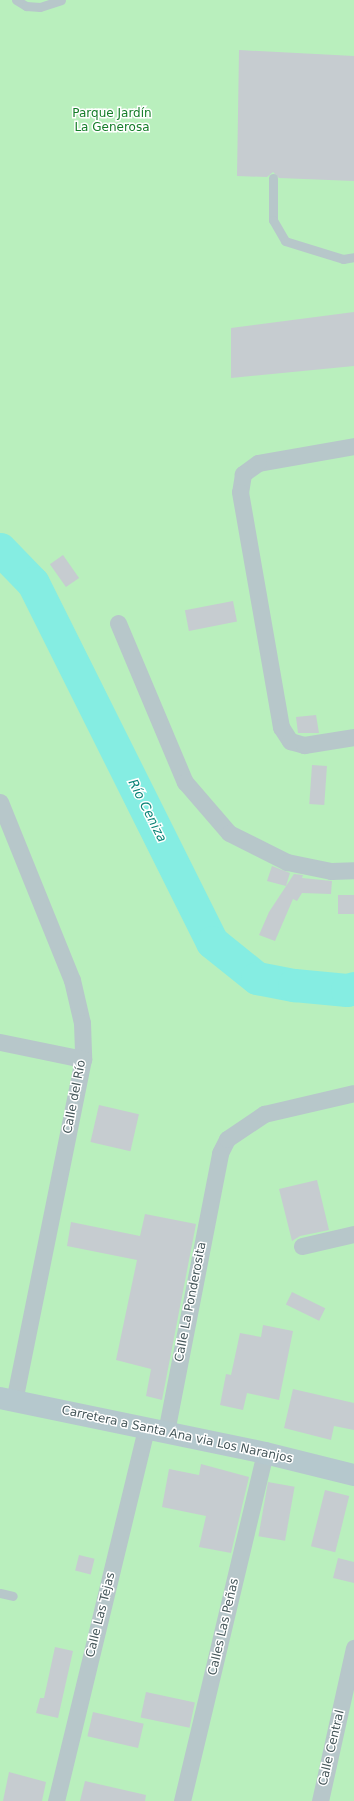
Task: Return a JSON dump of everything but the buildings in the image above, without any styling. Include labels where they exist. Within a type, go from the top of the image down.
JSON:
[{"type":"main road","name":"Carretera a Santa Ana via Los Naranjos","points":[[7,1400],[265,1453],[354,1475]]},
{"type":"street","points":[[354,446],[258,463],[243,474],[240,492],[281,727],[290,741],[304,745],[354,737]]},
{"type":"street","points":[[118,623],[185,782],[229,833],[287,862],[332,871],[354,870]]},
{"type":"street","name":"Calle del Río","points":[[0,802],[72,980],[82,1023],[83,1059],[7,1400]]},
{"type":"street","points":[[0,1042],[83,1059]]},
{"type":"street","name":"Calle La Ponderosita","points":[[156,1430],[220,1153],[227,1139],[264,1114],[354,1093]]},
{"type":"street","points":[[302,1246],[354,1234]]},
{"type":"street","name":"Calle Las Tejas","points":[[56,1801],[156,1430]]},
{"type":"street","name":"Calles Las Peñas","points":[[182,1801],[265,1453]]},
{"type":"street","name":"Calle Central","points":[[320,1801],[354,1648]]},
{"type":"lane","points":[[16,0],[26,6],[40,7],[61,0]]},
{"type":"lane","points":[[273,178],[273,220],[285,241],[343,259],[354,257]]},
{"type":"lane","points":[[0,1593],[13,1596]]},
{"type":"green space","name":"Parque Jardín La Generosa","points":[[0,0],[354,0],[354,1801],[0,1801]]},
{"type":"waterway","name":"Río Ceniza","points":[[0,549],[33,583],[212,942],[257,978],[294,985],[347,990],[354,988]]}]
